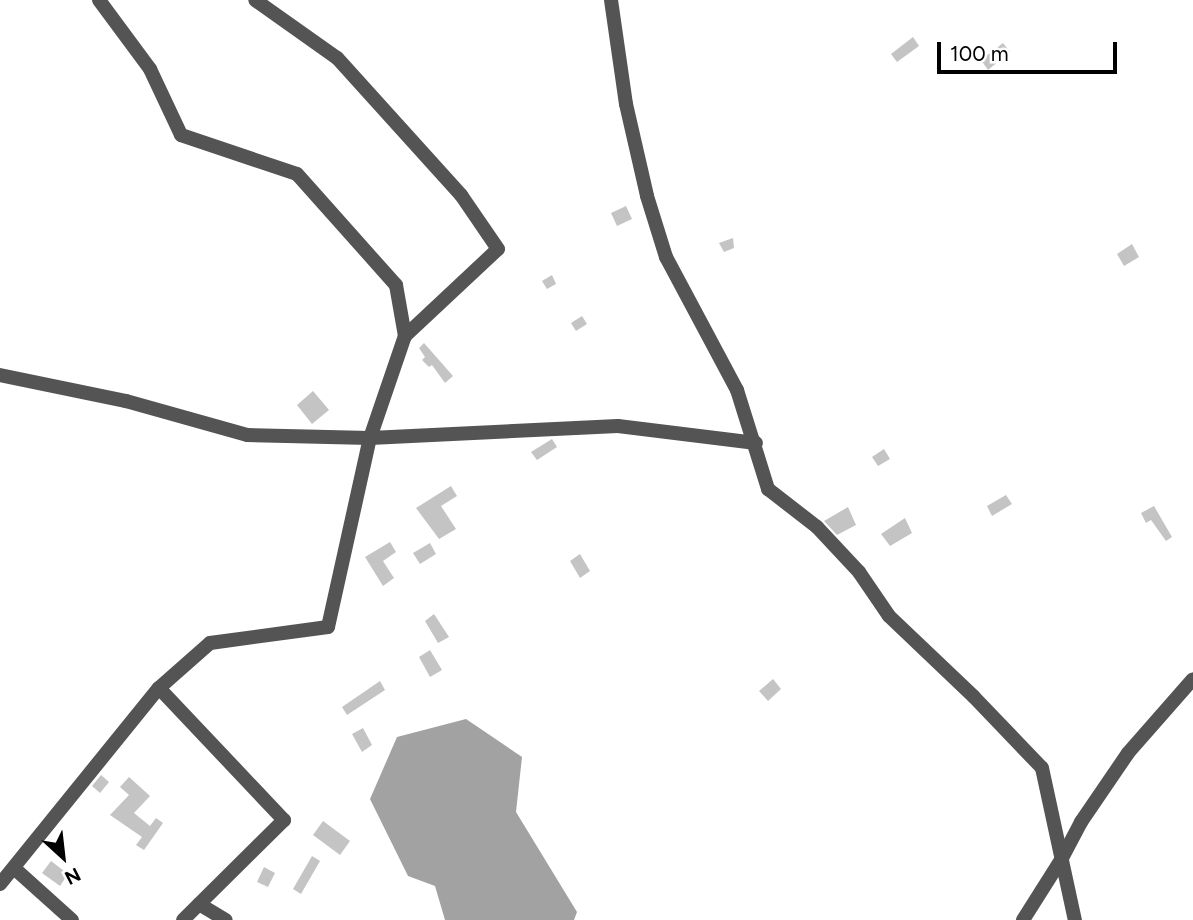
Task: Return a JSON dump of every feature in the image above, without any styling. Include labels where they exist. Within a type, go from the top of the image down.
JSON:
[{"type":"street","points":[[99,0],[150,69],[181,135],[297,174],[396,285],[405,336]]},
{"type":"street","points":[[0,884],[159,688],[210,643],[328,628],[370,438],[405,336],[498,249],[461,195],[337,58],[255,0]]},
{"type":"street","points":[[611,0],[626,104],[647,196],[666,257],[737,390],[756,443],[768,489],[817,527],[859,572],[889,616],[974,697],[1042,768],[1075,920]]},
{"type":"street","points":[[0,376],[126,401],[247,435],[370,438],[618,426],[756,443]]},
{"type":"street","points":[[1023,920],[1061,860],[1081,822],[1128,752],[1193,679]]},
{"type":"street","points":[[159,688],[284,820],[183,920]]},
{"type":"street","points":[[14,868],[72,920]]},
{"type":"street","points":[[199,904],[226,920]]},
{"type":"shaded area","points":[[466,719],[522,757],[516,812],[577,912],[574,920],[445,920],[435,886],[408,876],[370,799],[397,737]]},
{"type":"building","points":[[913,37],[919,46],[897,62],[891,54]]},
{"type":"building","points":[[1003,43],[1010,52],[988,70],[981,60]]},
{"type":"building","points":[[626,206],[632,219],[617,226],[611,213]]},
{"type":"building","points":[[733,238],[734,248],[724,252],[719,243]]},
{"type":"building","points":[[1132,244],[1139,257],[1124,266],[1117,254]]},
{"type":"building","points":[[552,275],[556,284],[547,289],[542,281]]},
{"type":"building","points":[[582,316],[587,324],[576,331],[571,323]]},
{"type":"building","points":[[424,343],[453,376],[445,383],[432,365],[429,367],[422,360],[425,357],[419,348]]},
{"type":"building","points":[[313,391],[329,410],[312,424],[297,405]]},
{"type":"building","points":[[552,439],[557,447],[537,460],[531,452]]},
{"type":"building","points":[[884,449],[890,459],[878,466],[872,457]]},
{"type":"building","points":[[451,486],[457,496],[441,506],[456,529],[439,539],[416,508]]},
{"type":"building","points":[[1006,495],[1012,504],[992,516],[987,506]]},
{"type":"building","points":[[1154,506],[1172,537],[1166,541],[1151,520],[1146,523],[1141,513]]},
{"type":"building","points":[[848,507],[856,525],[837,535],[824,521]]},
{"type":"building","points":[[905,518],[912,533],[890,546],[881,534]]},
{"type":"building","points":[[390,542],[396,552],[383,561],[394,578],[383,586],[365,557]]},
{"type":"building","points":[[430,543],[436,554],[420,564],[413,553]]},
{"type":"building","points":[[580,554],[590,571],[580,578],[570,561]]},
{"type":"building","points":[[434,614],[449,637],[438,643],[425,621]]},
{"type":"building","points":[[430,650],[442,670],[430,677],[419,657]]},
{"type":"building","points":[[773,679],[781,689],[768,701],[759,691]]},
{"type":"building","points":[[380,681],[385,690],[347,715],[342,707]]},
{"type":"building","points":[[363,728],[372,745],[362,752],[352,734]]},
{"type":"building","points":[[101,775],[109,782],[100,793],[92,786]]},
{"type":"building","points":[[129,777],[150,796],[134,813],[150,826],[156,818],[163,823],[144,850],[136,845],[142,837],[110,815],[129,795],[120,787]]},
{"type":"building","points":[[323,821],[350,841],[340,855],[313,835]]},
{"type":"building","points":[[312,856],[320,861],[301,894],[293,889]]},
{"type":"building","points":[[51,861],[68,874],[60,886],[42,873]]},
{"type":"building","points":[[264,867],[275,873],[268,887],[257,882]]}]
